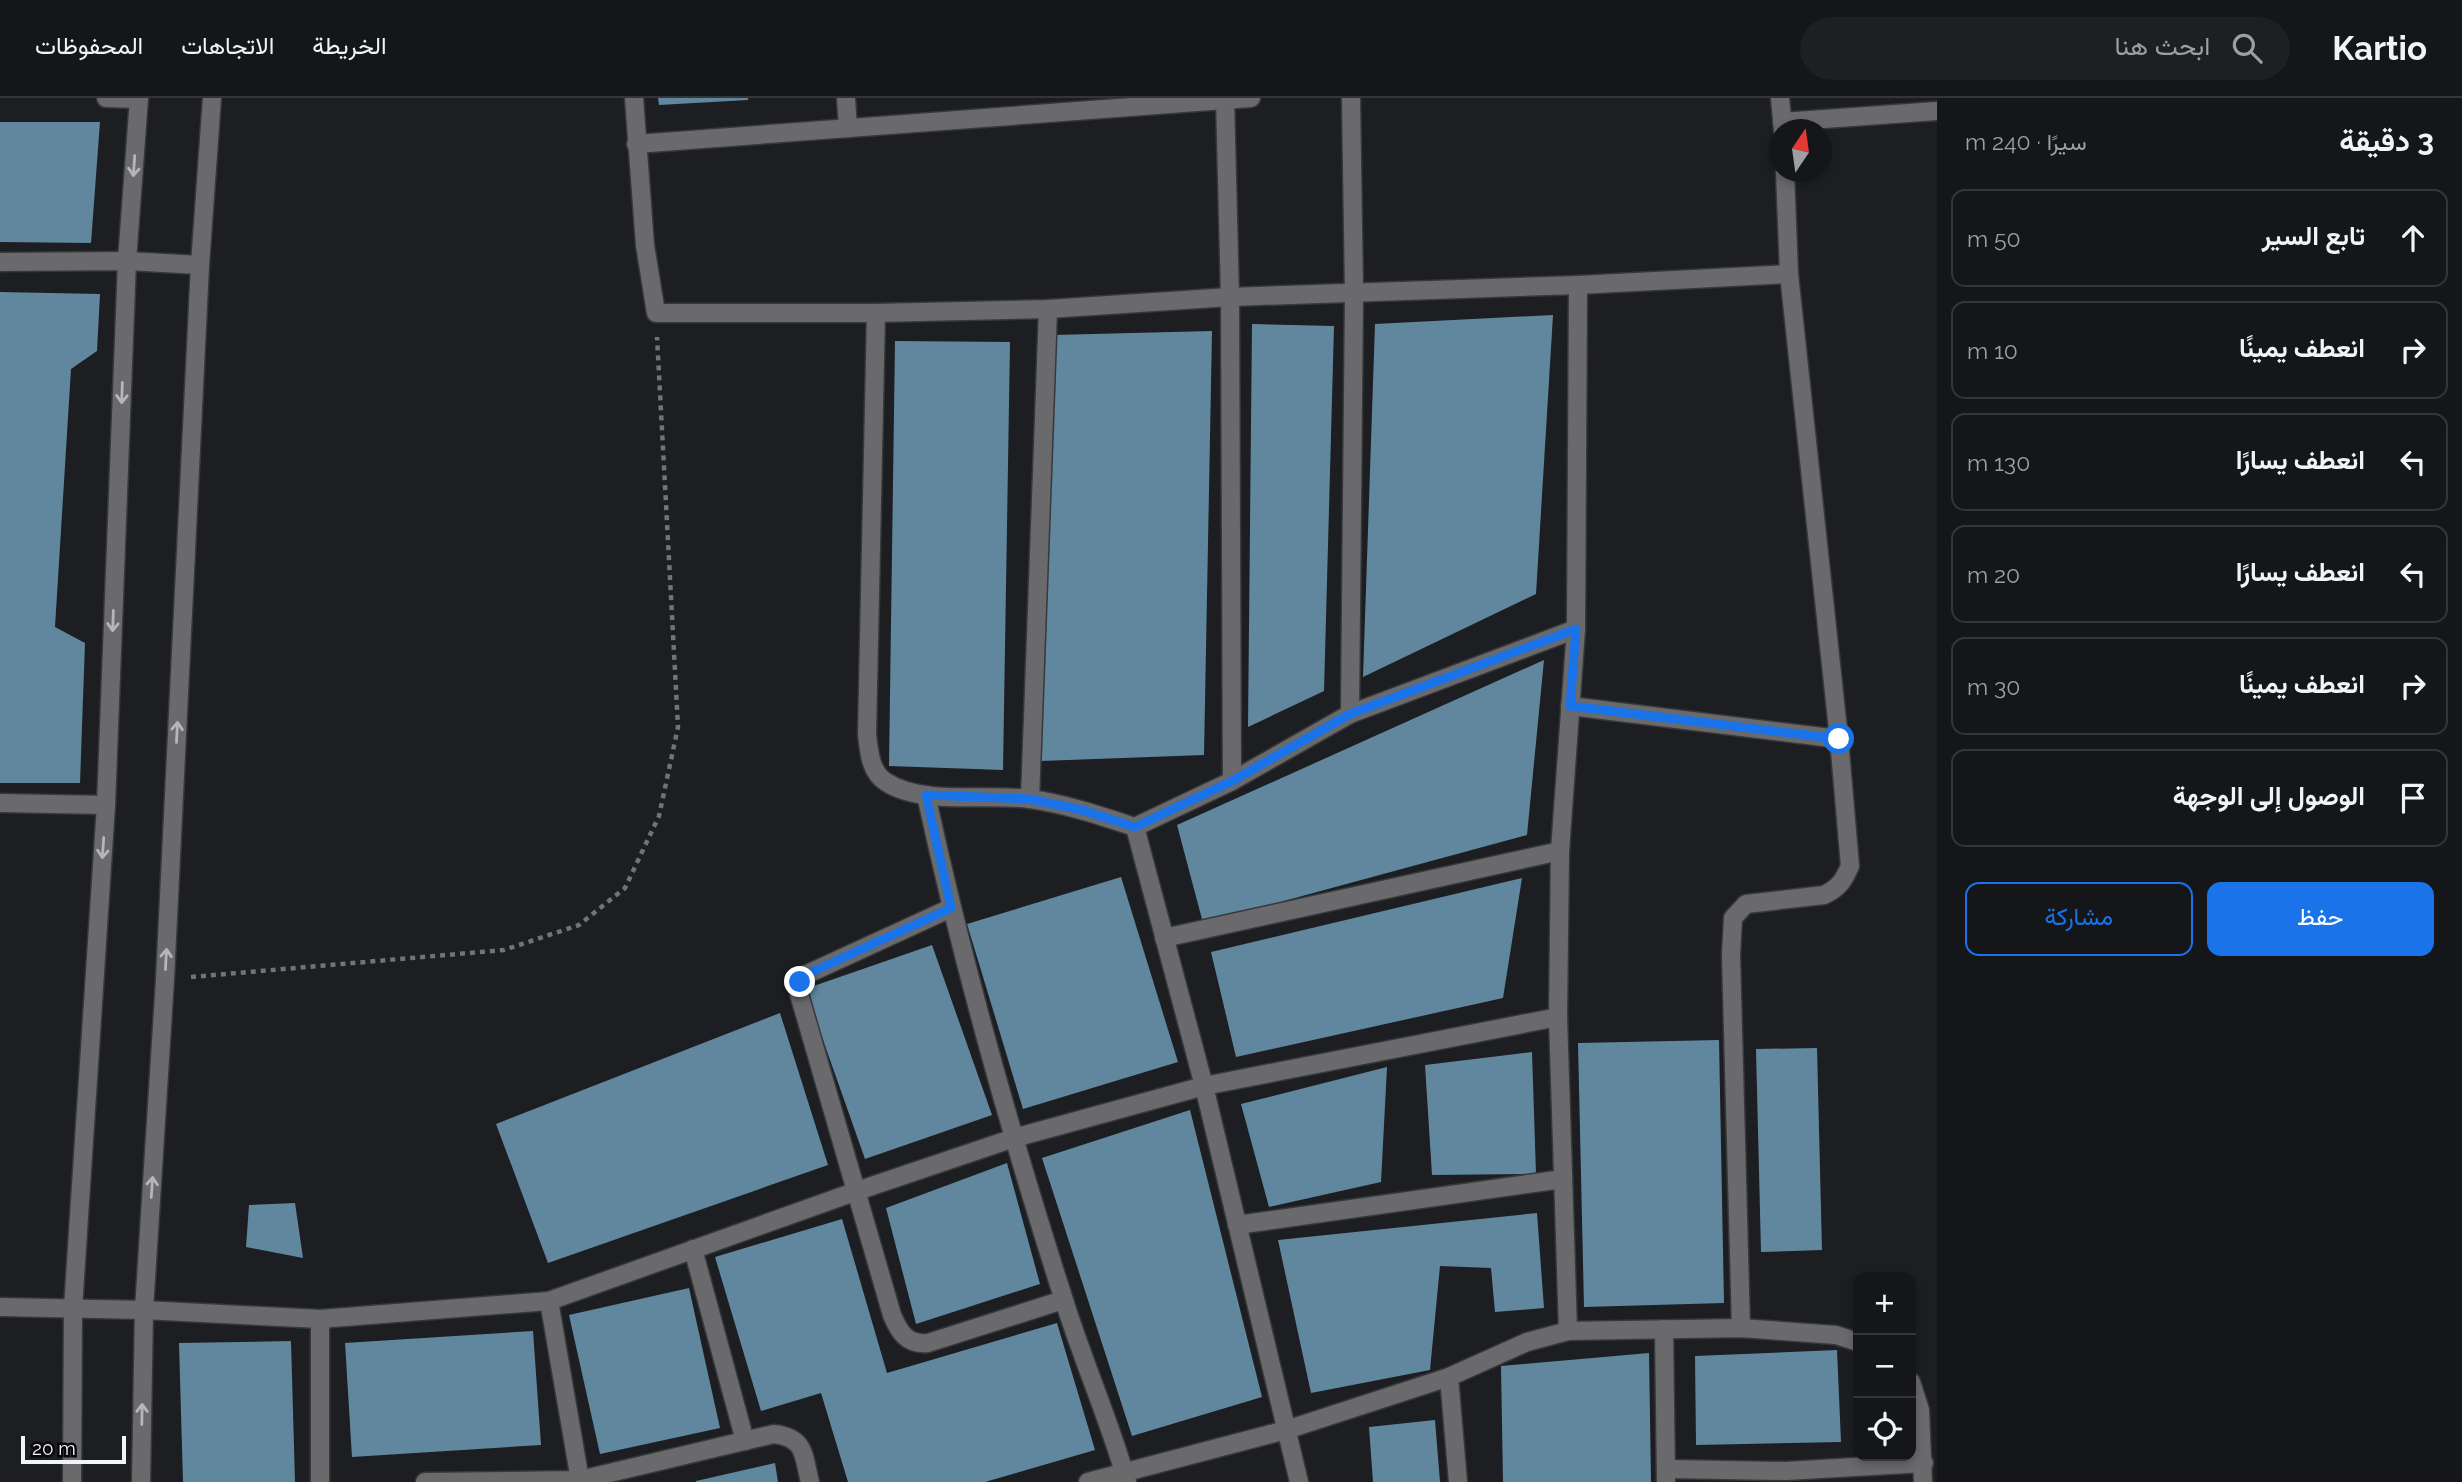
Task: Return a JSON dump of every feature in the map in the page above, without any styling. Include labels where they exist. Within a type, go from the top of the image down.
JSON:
[{"type":"street","points":[[72,1482],[73,1308],[106,805],[127,261],[139,98],[106,98]]},
{"type":"street","points":[[141,1482],[144,1310],[165,979],[200,265],[212,98]]},
{"type":"street","points":[[634,98],[645,244],[656,313],[876,313],[1048,309],[1230,298],[1789,274]]},
{"type":"street","points":[[846,98],[848,128]]},
{"type":"street","points":[[636,144],[848,128],[1032,106],[1251,98]]},
{"type":"street","points":[[1350,714],[1354,293],[1351,98]]},
{"type":"street","points":[[1780,98],[1782,119]]},
{"type":"street","points":[[1225,99],[1230,298],[1232,781]]},
{"type":"street","points":[[1832,121],[1937,111]]},
{"type":"street","points":[[1741,1328],[1731,955],[1733,918],[1746,904],[1824,895],[1836,890],[1850,866],[1789,274],[1784,182]]},
{"type":"street","points":[[0,262],[127,261],[200,265]]},
{"type":"street","points":[[1568,1331],[1558,1017],[1560,851],[1576,629],[1578,285]]},
{"type":"street","points":[[1030,799],[1048,309]]},
{"type":"street","points":[[876,313],[867,734],[877,774],[899,789],[926,795],[1030,799],[1082,810],[1135,827],[1232,781],[1350,714],[1576,629]]},
{"type":"street","points":[[1570,706],[1839,739]]},
{"type":"street","points":[[926,795],[951,908],[1014,1138],[1063,1300],[1126,1477]]},
{"type":"street","points":[[0,803],[106,805]]},
{"type":"street","points":[[1135,827],[1204,1086],[1299,1482]]},
{"type":"street","points":[[1164,938],[1560,851]]},
{"type":"street","points":[[951,908],[803,976],[799,995],[813,1049],[892,1315],[900,1333],[912,1342],[928,1343],[1063,1300]]},
{"type":"street","points":[[0,1307],[144,1310],[320,1319],[549,1301],[1014,1138],[1204,1086],[1558,1017]]},
{"type":"street","points":[[1237,1225],[1563,1179]]},
{"type":"street","points":[[693,1249],[745,1440]]},
{"type":"street","points":[[549,1301],[580,1480]]},
{"type":"street","points":[[320,1319],[320,1482]]},
{"type":"street","points":[[1088,1482],[1126,1477],[1286,1430],[1449,1377],[1527,1342],[1568,1331],[1741,1328],[1836,1335],[1853,1340]]},
{"type":"street","points":[[1664,1329],[1667,1475],[1924,1462]]},
{"type":"street","points":[[1449,1377],[1458,1482]]},
{"type":"street","points":[[1916,1390],[1929,1409],[1923,1482]]},
{"type":"street","points":[[425,1482],[580,1480],[774,1434],[793,1438],[801,1445],[810,1482]]},
{"type":"path","points":[[165,979],[504,950],[579,925],[625,888],[659,816],[678,727],[656,313]]},
{"type":"building","points":[[658,98],[748,98],[748,100],[659,105]]},
{"type":"building","points":[[0,122],[100,122],[91,243],[0,242]]},
{"type":"building","points":[[0,292],[100,294],[97,351],[71,369],[55,627],[85,643],[80,783],[0,783]]},
{"type":"building","points":[[1553,315],[1536,594],[1363,677],[1375,324]]},
{"type":"building","points":[[1252,324],[1334,326],[1324,691],[1248,727]]},
{"type":"building","points":[[1212,331],[1204,755],[1041,761],[1053,335]]},
{"type":"building","points":[[895,341],[1010,342],[1003,770],[889,766]]},
{"type":"building","points":[[1544,660],[1527,835],[1203,923],[1177,825]]},
{"type":"building","points":[[1121,877],[1178,1062],[1023,1109],[967,924]]},
{"type":"building","points":[[1522,878],[1503,998],[1236,1057],[1211,952]]},
{"type":"building","points":[[932,945],[992,1115],[865,1159],[805,989]]},
{"type":"building","points":[[780,1013],[828,1165],[548,1263],[496,1124]]},
{"type":"building","points":[[1719,1040],[1724,1303],[1584,1307],[1578,1043]]},
{"type":"building","points":[[1817,1048],[1822,1250],[1761,1252],[1756,1049]]},
{"type":"building","points":[[1532,1052],[1536,1174],[1432,1175],[1425,1065]]},
{"type":"building","points":[[1387,1067],[1381,1182],[1269,1207],[1241,1104]]},
{"type":"building","points":[[1190,1110],[1262,1397],[1132,1436],[1042,1158]]},
{"type":"building","points":[[1007,1163],[1040,1284],[916,1324],[886,1208]]},
{"type":"building","points":[[295,1203],[303,1258],[246,1247],[249,1205]]},
{"type":"building","points":[[1537,1213],[1544,1308],[1495,1312],[1491,1268],[1440,1266],[1430,1370],[1311,1393],[1278,1240]]},
{"type":"building","points":[[842,1219],[887,1373],[1057,1323],[1095,1450],[985,1482],[848,1482],[821,1393],[761,1411],[715,1257]]},
{"type":"building","points":[[689,1288],[720,1428],[600,1454],[569,1315]]},
{"type":"building","points":[[533,1331],[541,1445],[352,1457],[345,1343]]},
{"type":"building","points":[[291,1341],[295,1482],[183,1482],[179,1343]]},
{"type":"building","points":[[1837,1350],[1841,1442],[1696,1445],[1695,1356]]},
{"type":"building","points":[[1649,1353],[1651,1482],[1503,1482],[1501,1366]]},
{"type":"building","points":[[1435,1420],[1440,1482],[1373,1482],[1369,1427]]},
{"type":"building","points":[[775,1463],[778,1482],[696,1482],[696,1481]]},
{"type":"route","points":[[800,982],[803,976],[951,908],[926,795],[1030,799],[1082,810],[1135,827],[1232,781],[1350,714],[1576,629],[1570,706],[1839,739]]}]
